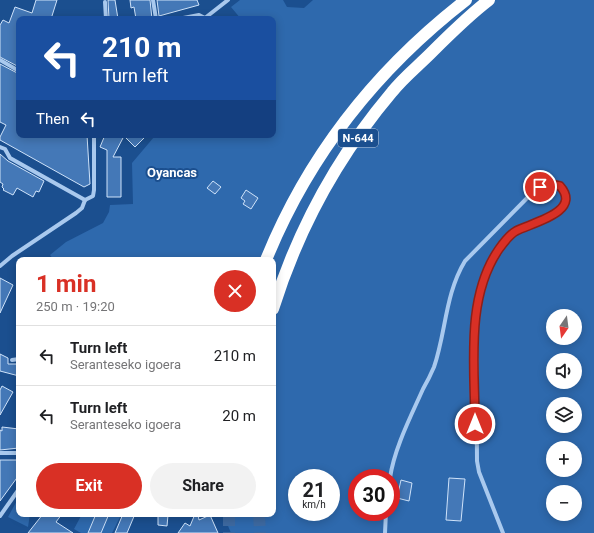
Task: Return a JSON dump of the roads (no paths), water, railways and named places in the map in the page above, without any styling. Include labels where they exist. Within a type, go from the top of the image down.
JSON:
[{"type":"highway","name":"N-644","points":[[267,257],[280,225],[301,186],[325,147],[349,115],[369,90],[423,36],[466,0]]},
{"type":"highway","name":"N-644","points":[[276,300],[286,269],[306,223],[336,168],[392,91],[469,15],[489,0]]},
{"type":"street","points":[[153,0],[156,16]]},
{"type":"street","points":[[208,16],[228,0]]},
{"type":"street","points":[[105,2],[106,16]]},
{"type":"street","points":[[0,60],[16,69]]},
{"type":"street","points":[[0,266],[12,256],[76,213],[82,208],[85,200],[93,196],[94,138]]},
{"type":"street","points":[[0,147],[5,149],[10,158],[85,200]]},
{"type":"street","points":[[392,469],[394,459],[433,368],[440,345],[446,308],[457,274],[465,261],[535,190],[544,184],[556,184],[560,186],[564,189],[566,199],[561,210],[556,214],[515,232],[505,241],[490,264],[478,297],[475,365],[477,461],[479,472],[503,533]]},
{"type":"street","points":[[12,360],[16,359]]},
{"type":"street","points":[[0,453],[16,453]]},
{"type":"street","points":[[0,516],[16,493]]},
{"type":"street","points":[[385,533],[386,521]]},
{"type":"tunnel","points":[[229,517],[229,533]]},
{"type":"tunnel","points":[[259,517],[260,533]]},
{"type":"district","name":"Oyancas","points":[[172,172]]}]
